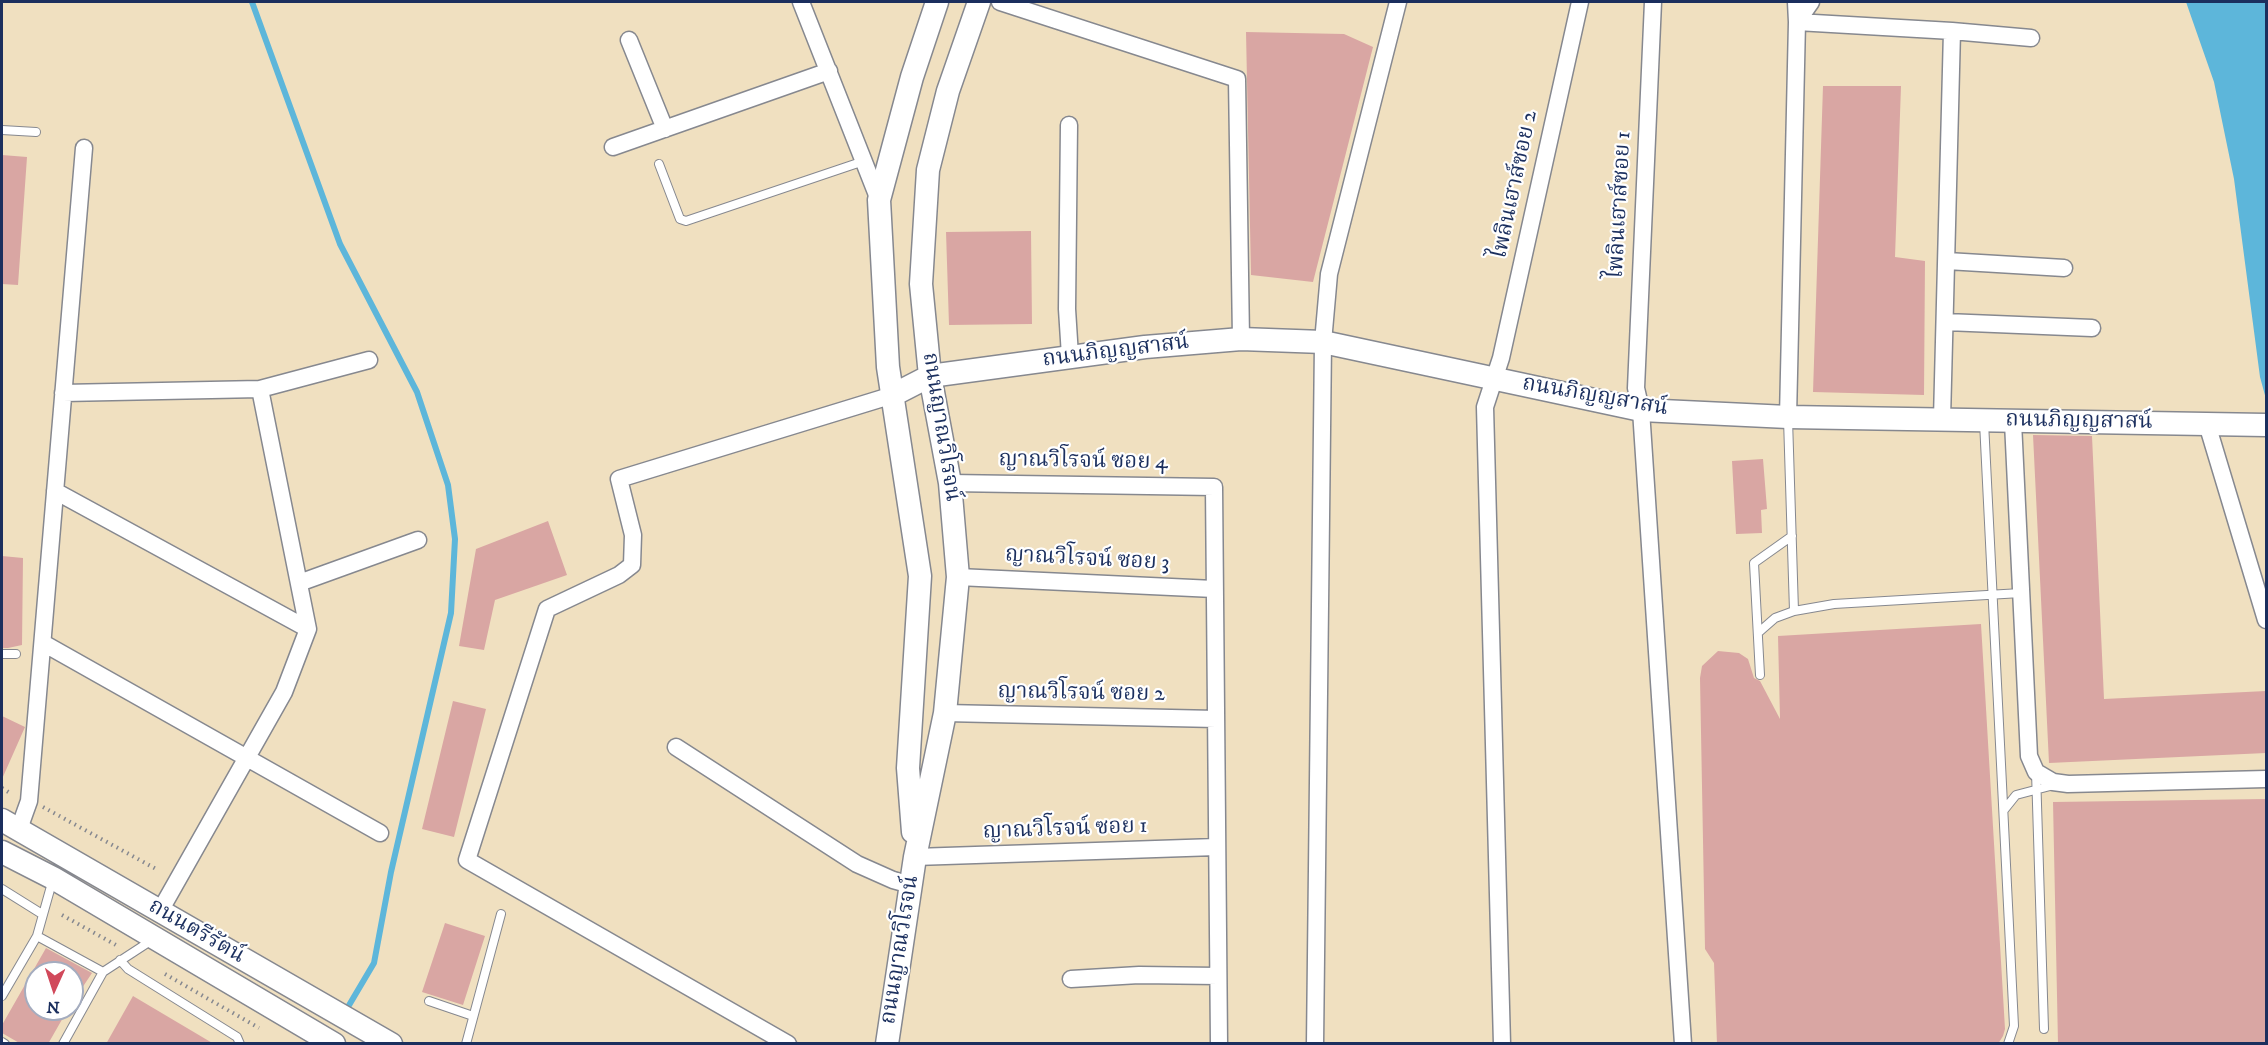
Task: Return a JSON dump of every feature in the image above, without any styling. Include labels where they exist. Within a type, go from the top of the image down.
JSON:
[{"type":"main road","name":"ถนนญาณวิโรจน์","points":[[915,857],[908,768],[920,576],[888,367],[879,200],[912,77],[937,2]]},
{"type":"main road","name":"ถนนญาณวิโรจน์","points":[[886,1044],[915,857],[945,713],[958,577],[950,483],[930,376],[921,284],[928,170],[948,91],[979,2]]},
{"type":"main road","name":"ถนนภิญญสาสน์","points":[[893,395],[930,376],[1070,356],[1241,339],[1323,342],[1641,410],[1788,417],[2266,425]]},
{"type":"main road","name":"ถนนตรีรัตน์","points":[[10,824],[391,1044]]},
{"type":"main road","name":"ถนนตรีรัตน์","points":[[2,852],[53,879],[334,1044]]},
{"type":"street","points":[[801,2],[879,200]]},
{"type":"street","points":[[1000,2],[1237,79],[1241,339]]},
{"type":"street","points":[[1315,1044],[1323,342],[1329,274],[1398,2]]},
{"type":"street","name":"ไพลินเฮาส์ซอย 2","points":[[1502,1044],[1485,406],[1495,378],[1580,2]]},
{"type":"street","name":"ไพลินเฮาส์ซอย 1","points":[[1653,2],[1636,388],[1641,410],[1683,1044]]},
{"type":"street","points":[[1788,417],[1797,2]]},
{"type":"street","points":[[1797,22],[1811,2]]},
{"type":"street","points":[[1797,22],[1952,30],[2031,38]]},
{"type":"street","points":[[1942,419],[1952,30]]},
{"type":"street","points":[[629,40],[665,129]]},
{"type":"street","points":[[613,147],[829,71]]},
{"type":"street","points":[[1068,124],[1067,309],[1070,356]]},
{"type":"street","points":[[10,824],[29,801],[84,148]]},
{"type":"street","points":[[1947,261],[2064,268]]},
{"type":"street","points":[[1946,321],[2092,328]]},
{"type":"street","points":[[63,393],[260,389],[369,360]]},
{"type":"street","points":[[160,911],[284,692],[308,629],[260,389]]},
{"type":"street","points":[[788,1044],[467,860],[547,609],[619,575],[632,565],[633,535],[619,479],[893,395]]},
{"type":"street","points":[[2013,422],[2029,756],[2036,780],[2068,784],[2266,779]]},
{"type":"street","points":[[2207,424],[2266,620]]},
{"type":"street","name":"ญาณวิโรจน์ ซอย 4","points":[[950,483],[1214,487],[1214,589]]},
{"type":"street","points":[[55,491],[308,629]]},
{"type":"street","points":[[299,583],[417,540]]},
{"type":"street","name":"ญาณวิโรจน์ ซอย 3","points":[[958,577],[1214,589]]},
{"type":"street","points":[[1214,589],[1219,1044]]},
{"type":"street","points":[[43,643],[244,759],[380,833]]},
{"type":"street","name":"ญาณวิโรจน์ ซอย 2","points":[[945,713],[1216,719]]},
{"type":"street","points":[[676,747],[857,864],[893,880],[911,885]]},
{"type":"street","name":"ญาณวิโรจน์ ซอย 1","points":[[915,857],[1216,847]]},
{"type":"street","points":[[1071,980],[1139,975],[1218,976]]},
{"type":"lane","points":[[2,130],[36,132]]},
{"type":"lane","points":[[659,164],[680,219],[686,221],[864,161]]},
{"type":"lane","points":[[1788,417],[1794,611]]},
{"type":"lane","points":[[1984,421],[2014,1026],[2008,1044]]},
{"type":"lane","points":[[1760,675],[1754,563],[1792,536]]},
{"type":"lane","points":[[1759,632],[1775,618],[1794,611],[1834,604],[2021,593]]},
{"type":"lane","points":[[2,654],[16,654]]},
{"type":"lane","points":[[2004,810],[2016,795],[2036,780]]},
{"type":"lane","points":[[2036,780],[2044,1029]]},
{"type":"lane","points":[[2,996],[38,936],[53,879]]},
{"type":"lane","points":[[2,889],[42,914]]},
{"type":"lane","points":[[466,1044],[501,914]]},
{"type":"lane","points":[[38,936],[103,972]]},
{"type":"lane","points":[[63,1044],[103,972],[154,938]]},
{"type":"lane","points":[[120,960],[128,969],[237,1037],[240,1044]]},
{"type":"lane","points":[[429,1001],[473,1016]]},
{"type":"path","points":[[2,788],[10,793]]},
{"type":"path","points":[[37,804],[158,870]]},
{"type":"path","points":[[62,915],[116,945]]},
{"type":"path","points":[[156,969],[259,1028]]},
{"type":"water","points":[[2186,2],[2266,2],[2266,399],[2260,377],[2234,179],[2214,82]]},
{"type":"building","points":[[1246,32],[1344,34],[1373,47],[1313,282],[1251,275]]},
{"type":"building","points":[[1823,86],[1901,86],[1895,257],[1925,261],[1924,395],[1813,392]]},
{"type":"building","points":[[2,155],[27,157],[18,285],[2,284]]},
{"type":"building","points":[[1031,231],[1032,324],[949,325],[946,232]]},
{"type":"building","points":[[2033,435],[2092,436],[2104,699],[2266,691],[2266,753],[2049,763]]},
{"type":"building","points":[[1763,459],[1767,509],[1761,510],[1762,533],[1736,534],[1732,461]]},
{"type":"building","points":[[548,521],[567,575],[495,600],[484,650],[459,646],[476,549]]},
{"type":"building","points":[[2,556],[23,558],[22,645],[8,648],[2,648]]},
{"type":"building","points":[[1981,624],[2005,1029],[1998,1044],[1717,1044],[1714,963],[1705,949],[1700,678],[1702,666],[1718,651],[1739,653],[1748,659],[1754,678],[1760,681],[1780,719],[1778,636]]},
{"type":"building","points":[[453,701],[486,709],[454,837],[422,829]]},
{"type":"building","points":[[2,716],[25,727],[2,779]]},
{"type":"building","points":[[2266,799],[2266,1044],[2058,1044],[2053,802]]},
{"type":"building","points":[[445,923],[485,936],[463,1005],[422,992]]},
{"type":"building","points":[[46,948],[70,961],[39,961]]},
{"type":"building","points":[[84,969],[92,973],[84,985]]},
{"type":"building","points":[[24,986],[24,1021],[61,1021],[48,1044],[21,1044],[2,1033],[2,1025]]},
{"type":"building","points":[[133,996],[214,1044],[106,1044]]},
{"type":"waterway","points":[[252,2],[340,244],[417,392],[448,485],[455,539],[451,613],[391,872],[374,963],[345,1012]]}]
